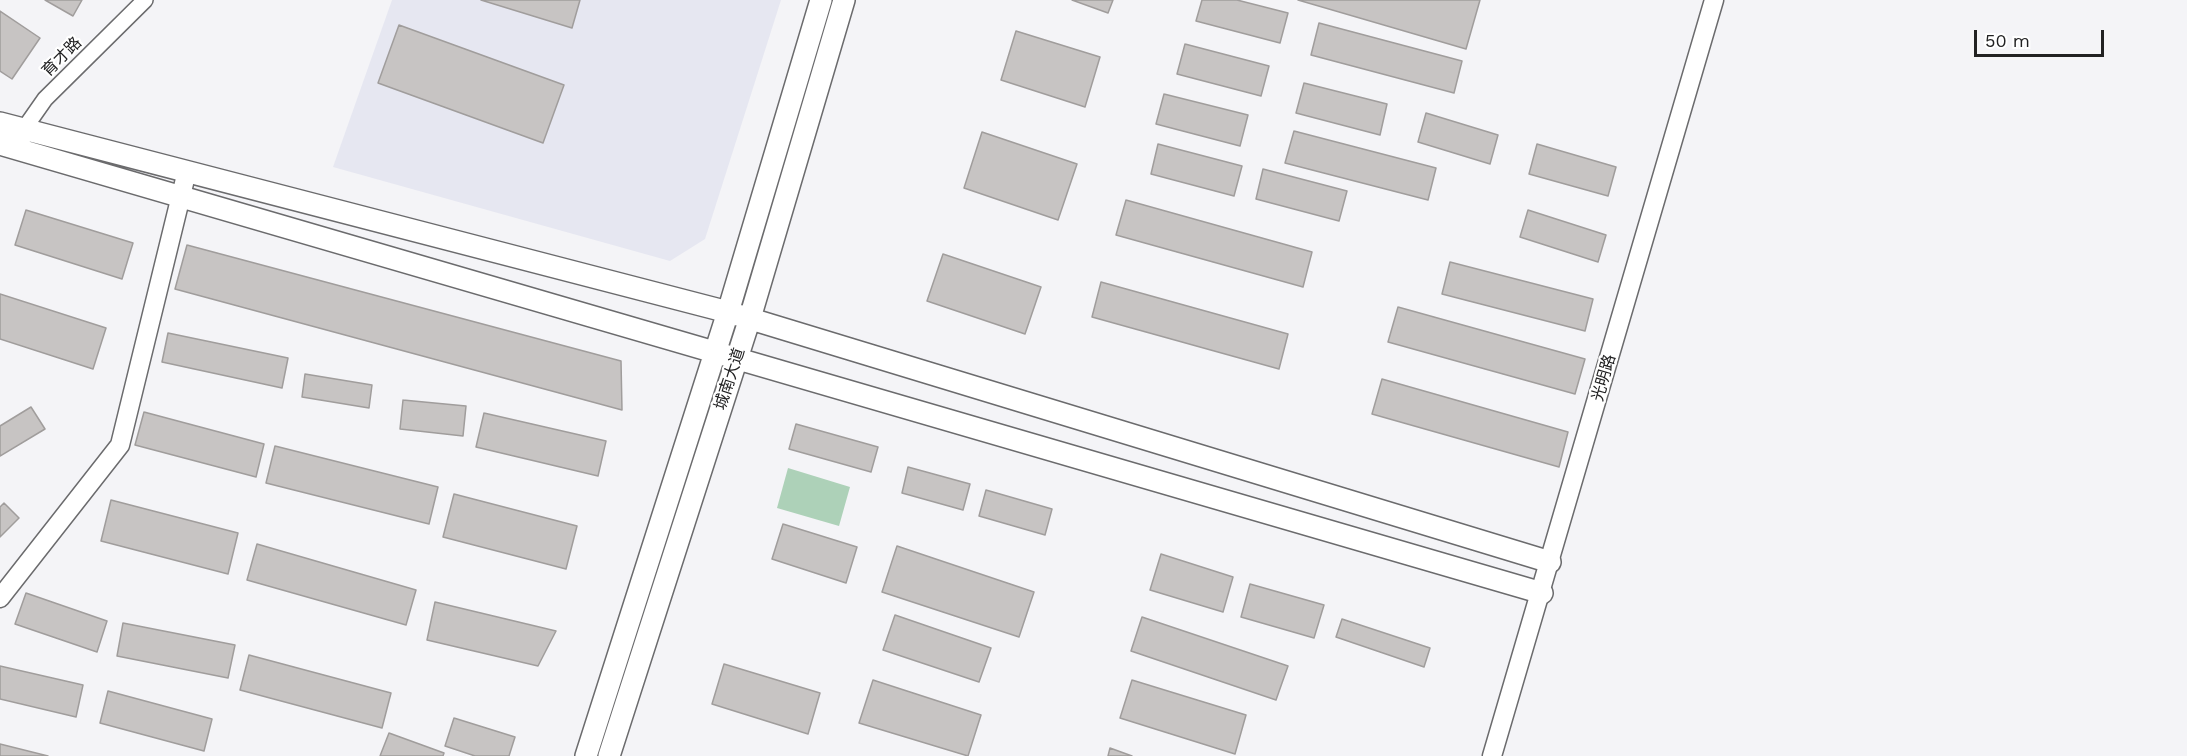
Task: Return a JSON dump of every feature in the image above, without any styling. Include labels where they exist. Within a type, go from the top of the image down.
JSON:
[{"type":"main road","name":"城南大道","points":[[586,756],[716,352],[821,0]]},
{"type":"main road","name":"城南大道","points":[[609,756],[750,318],[844,0]]},
{"type":"main road","points":[[0,123],[750,318],[1550,562]]},
{"type":"main road","points":[[0,144],[1542,593]]},
{"type":"street","name":"育才路","points":[[24,129],[45,99],[145,0]]},
{"type":"street","name":"光明路","points":[[1492,756],[1542,593],[1714,0]]},
{"type":"street","points":[[24,129],[27,151]]},
{"type":"street","points":[[0,598],[120,445],[187,171]]},
{"type":"shaded area","points":[[392,0],[781,0],[705,239],[670,261],[333,167]]},
{"type":"green space","points":[[788,468],[850,487],[839,526],[777,508]]},
{"type":"building","points":[[45,0],[82,0],[73,16]]},
{"type":"building","points":[[481,0],[580,0],[572,28]]},
{"type":"building","points":[[1072,0],[1113,0],[1108,13]]},
{"type":"building","points":[[1202,0],[1237,0],[1288,13],[1280,43],[1196,21]]},
{"type":"building","points":[[1298,0],[1480,0],[1466,49]]},
{"type":"building","points":[[0,11],[40,38],[12,79],[0,71]]},
{"type":"building","points":[[1319,23],[1462,61],[1454,93],[1311,55]]},
{"type":"building","points":[[399,25],[564,85],[543,143],[378,83]]},
{"type":"building","points":[[1016,31],[1100,57],[1085,107],[1001,80]]},
{"type":"building","points":[[1185,44],[1269,66],[1261,96],[1177,74]]},
{"type":"building","points":[[1304,83],[1387,104],[1380,135],[1296,113]]},
{"type":"building","points":[[1164,94],[1248,115],[1240,146],[1156,124]]},
{"type":"building","points":[[1426,113],[1498,135],[1490,164],[1418,142]]},
{"type":"building","points":[[1294,131],[1436,168],[1428,200],[1285,163]]},
{"type":"building","points":[[982,132],[1077,164],[1058,220],[964,188]]},
{"type":"building","points":[[1158,144],[1242,166],[1234,196],[1151,174]]},
{"type":"building","points":[[1537,144],[1616,167],[1608,196],[1529,174]]},
{"type":"building","points":[[1263,169],[1347,191],[1339,221],[1256,199]]},
{"type":"building","points":[[1126,200],[1312,252],[1303,287],[1116,235]]},
{"type":"building","points":[[26,210],[133,243],[122,279],[15,245]]},
{"type":"building","points":[[1528,210],[1606,235],[1598,262],[1520,237]]},
{"type":"building","points":[[187,245],[621,361],[622,410],[175,289]]},
{"type":"building","points":[[943,254],[1041,287],[1025,334],[927,301]]},
{"type":"building","points":[[1450,262],[1593,299],[1585,331],[1442,294]]},
{"type":"building","points":[[1101,282],[1288,334],[1279,369],[1092,317]]},
{"type":"building","points":[[0,294],[106,328],[93,369],[0,339]]},
{"type":"building","points":[[1398,307],[1585,359],[1575,394],[1388,342]]},
{"type":"building","points":[[168,333],[288,358],[282,388],[162,362]]},
{"type":"building","points":[[305,374],[372,385],[369,408],[302,397]]},
{"type":"building","points":[[1382,379],[1568,432],[1559,467],[1372,414]]},
{"type":"building","points":[[403,400],[466,406],[463,436],[400,429]]},
{"type":"building","points":[[31,407],[45,429],[0,456],[0,426]]},
{"type":"building","points":[[144,412],[264,444],[256,477],[135,445]]},
{"type":"building","points":[[484,413],[606,441],[598,476],[476,447]]},
{"type":"building","points":[[796,424],[878,447],[871,472],[789,449]]},
{"type":"building","points":[[275,446],[438,487],[429,524],[266,483]]},
{"type":"building","points":[[908,467],[970,484],[963,510],[902,493]]},
{"type":"building","points":[[986,490],[1052,509],[1045,535],[979,516]]},
{"type":"building","points":[[454,494],[577,526],[566,569],[443,537]]},
{"type":"building","points":[[111,500],[238,533],[228,574],[101,541]]},
{"type":"building","points":[[4,503],[19,518],[0,537],[0,507]]},
{"type":"building","points":[[783,524],[857,547],[846,583],[772,559]]},
{"type":"building","points":[[257,544],[416,590],[406,625],[247,580]]},
{"type":"building","points":[[897,546],[1034,592],[1019,637],[882,592]]},
{"type":"building","points":[[1161,554],[1233,577],[1223,612],[1150,590]]},
{"type":"building","points":[[1250,584],[1324,605],[1314,638],[1241,617]]},
{"type":"building","points":[[26,593],[107,621],[97,652],[15,624]]},
{"type":"building","points":[[435,602],[556,631],[538,666],[427,640]]},
{"type":"building","points":[[895,615],[991,648],[979,682],[883,650]]},
{"type":"building","points":[[1142,617],[1288,666],[1276,700],[1131,651]]},
{"type":"building","points":[[1342,619],[1430,648],[1424,667],[1336,637]]},
{"type":"building","points":[[123,623],[235,645],[228,678],[117,656]]},
{"type":"building","points":[[249,655],[391,693],[382,728],[240,690]]},
{"type":"building","points":[[724,664],[820,693],[808,734],[712,704]]},
{"type":"building","points":[[0,666],[83,685],[76,717],[0,699]]},
{"type":"building","points":[[873,680],[981,715],[968,756],[859,723]]},
{"type":"building","points":[[1132,680],[1246,715],[1235,754],[1120,718]]},
{"type":"building","points":[[108,691],[212,719],[204,751],[100,723]]},
{"type":"building","points":[[454,718],[515,737],[509,756],[475,756],[445,746]]},
{"type":"building","points":[[389,733],[444,753],[443,756],[380,756]]},
{"type":"building","points":[[0,744],[48,756],[0,756]]},
{"type":"building","points":[[1110,748],[1132,756],[1108,756]]}]
